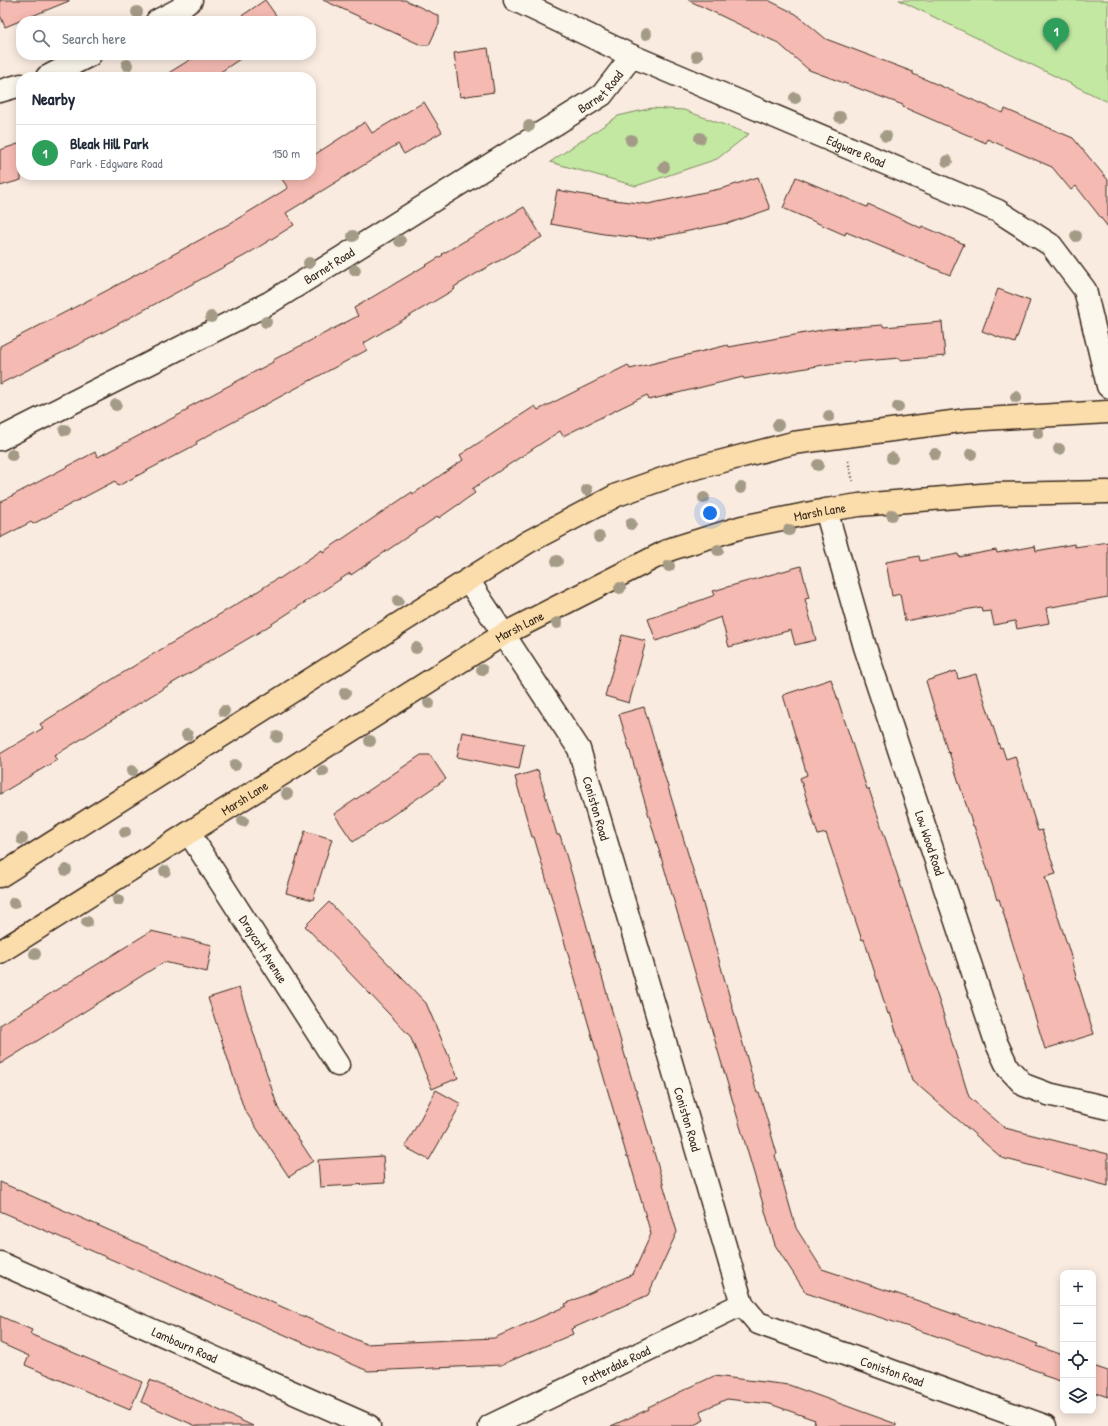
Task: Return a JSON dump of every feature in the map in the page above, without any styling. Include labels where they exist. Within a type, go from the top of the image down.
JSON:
[{"type":"main road","points":[[1,874],[528,542],[617,495],[688,470],[793,443],[968,420],[1108,412]]},
{"type":"main road","name":"Marsh Lane","points":[[0,952],[504,634],[671,549],[742,527],[826,510],[860,505],[993,494],[1108,492]]},
{"type":"street","points":[[167,16],[178,10],[191,0]]},
{"type":"street","name":"Edgware Road","points":[[515,0],[632,56],[998,211],[1051,245],[1085,290],[1108,386]]},
{"type":"street","name":"Barnet Road","points":[[0,439],[269,303],[602,95],[632,56]]},
{"type":"street","points":[[57,72],[80,60]]},
{"type":"street","points":[[0,91],[16,86]]},
{"type":"street","name":"Low Wood Road","points":[[826,510],[865,647],[996,1042],[1008,1068],[1024,1085],[1048,1094],[1108,1108]]},
{"type":"street","name":"Coniston Road","points":[[468,580],[579,749],[742,1304],[758,1323],[1045,1426]]},
{"type":"street","name":"Draycott Avenue","points":[[189,833],[338,1065]]},
{"type":"street","name":"Lambourn Road","points":[[0,1263],[369,1426]]},
{"type":"street","name":"Patterdale Road","points":[[490,1426],[742,1304]]},
{"type":"path","points":[[842,437],[860,505]]},
{"type":"green space","points":[[899,0],[1108,0],[1108,102]]},
{"type":"green space","points":[[652,108],[684,110],[749,134],[717,159],[636,186],[550,162],[618,116]]},
{"type":"building","points":[[0,0],[69,0],[32,16],[16,16],[16,23],[5,27],[0,15]]},
{"type":"building","points":[[265,0],[276,16],[242,16]]},
{"type":"building","points":[[323,0],[405,0],[439,16],[439,24],[429,45],[421,45]]},
{"type":"building","points":[[688,0],[768,0],[796,14],[826,39],[913,72],[913,74],[1003,113],[1005,109],[1073,138],[1108,180],[1108,227],[1076,186],[1071,190],[1052,167],[987,139],[986,143],[903,107],[903,105],[809,70],[778,43]]},
{"type":"building","points":[[488,48],[494,92],[460,97],[454,53]]},
{"type":"building","points":[[190,60],[238,60],[220,72],[170,72]]},
{"type":"building","points":[[424,102],[442,132],[404,154],[398,144],[286,213],[294,225],[246,255],[103,332],[0,384],[0,346],[106,291],[229,224],[288,188],[282,180],[316,180],[316,154],[365,122],[372,133]]},
{"type":"building","points":[[16,145],[16,180],[21,180],[0,186],[0,150]]},
{"type":"building","points":[[758,177],[770,209],[727,224],[651,239],[604,234],[551,224],[557,190],[613,200],[648,204],[724,188]]},
{"type":"building","points":[[796,177],[867,207],[868,204],[921,228],[922,226],[964,244],[950,275],[846,232],[845,235],[783,208]]},
{"type":"building","points":[[524,207],[542,237],[479,272],[454,287],[455,289],[364,343],[367,350],[196,442],[197,444],[118,486],[115,481],[33,524],[31,522],[0,538],[0,502],[95,452],[98,457],[188,410],[187,408],[273,362],[273,360],[358,316],[354,308],[443,255],[442,254]]},
{"type":"building","points":[[998,289],[1030,301],[1015,343],[982,331]]},
{"type":"building","points":[[942,322],[945,356],[829,364],[744,379],[743,377],[649,400],[647,395],[563,436],[560,431],[472,489],[475,493],[439,518],[438,516],[351,575],[350,573],[261,631],[154,694],[54,756],[57,760],[0,794],[0,754],[43,728],[40,724],[278,578],[279,579],[322,550],[323,552],[412,492],[413,494],[463,460],[460,455],[535,406],[538,410],[628,365],[630,369],[728,345],[729,347],[827,329],[883,325],[884,327]]},
{"type":"building","points":[[1108,542],[1108,597],[1046,608],[1049,623],[1017,629],[1015,621],[994,625],[991,611],[982,612],[981,607],[905,621],[900,594],[892,596],[886,562],[919,556],[920,561],[958,554],[959,557],[996,550],[997,553],[1035,546],[1036,551],[1074,544],[1075,547]]},
{"type":"building","points":[[801,566],[809,598],[805,599],[816,640],[795,645],[791,630],[729,647],[721,617],[656,641],[648,619],[715,595],[713,591]]},
{"type":"building","points":[[622,635],[646,641],[629,703],[605,696]]},
{"type":"building","points":[[956,671],[958,679],[976,674],[1000,748],[1002,747],[1006,759],[1015,756],[1038,831],[1042,830],[1056,874],[1045,877],[1094,1034],[1045,1049],[999,899],[997,900],[974,826],[949,752],[948,753],[926,681]]},
{"type":"building","points":[[831,679],[942,1010],[969,1097],[1005,1128],[1108,1154],[1108,1186],[1002,1158],[912,1080],[890,1013],[888,1014],[864,939],[862,940],[826,833],[818,835],[800,778],[807,775],[783,695]]},
{"type":"building","points":[[644,707],[701,897],[757,1093],[759,1092],[796,1228],[822,1269],[931,1305],[1038,1344],[1037,1346],[1060,1354],[1060,1381],[1042,1375],[1043,1373],[806,1293],[775,1245],[619,714]]},
{"type":"building","points":[[462,732],[524,744],[519,769],[457,757]]},
{"type":"building","points":[[421,755],[430,755],[446,779],[353,842],[334,814]]},
{"type":"building","points":[[538,770],[557,835],[560,835],[579,898],[677,1232],[648,1295],[571,1329],[573,1334],[501,1365],[368,1371],[0,1211],[0,1182],[366,1344],[494,1338],[633,1274],[651,1234],[515,777]]},
{"type":"building","points":[[305,831],[332,839],[313,900],[286,893]]},
{"type":"building","points":[[329,902],[426,1003],[458,1078],[432,1089],[410,1036],[305,926]]},
{"type":"building","points":[[151,931],[212,945],[207,972],[164,962],[0,1064],[0,1025]]},
{"type":"building","points":[[239,988],[278,1108],[313,1161],[289,1177],[244,1109],[208,998]]},
{"type":"building","points":[[436,1090],[461,1104],[429,1160],[405,1147]]},
{"type":"building","points":[[383,1156],[385,1183],[320,1187],[318,1160]]},
{"type":"building","points":[[0,1316],[32,1330],[30,1334],[142,1382],[130,1410],[25,1365],[29,1356],[0,1343]]},
{"type":"building","points":[[1096,1367],[1108,1371],[1108,1397],[1096,1393]]},
{"type":"building","points":[[714,1376],[789,1385],[896,1424],[896,1426],[813,1426],[815,1420],[770,1404],[727,1399],[700,1411],[704,1420],[692,1426],[611,1426],[649,1409],[648,1407]]},
{"type":"building","points":[[150,1380],[253,1426],[196,1426],[141,1402]]},
{"type":"place","name":"Bleak Hill Park","points":[[1056,51]]}]
